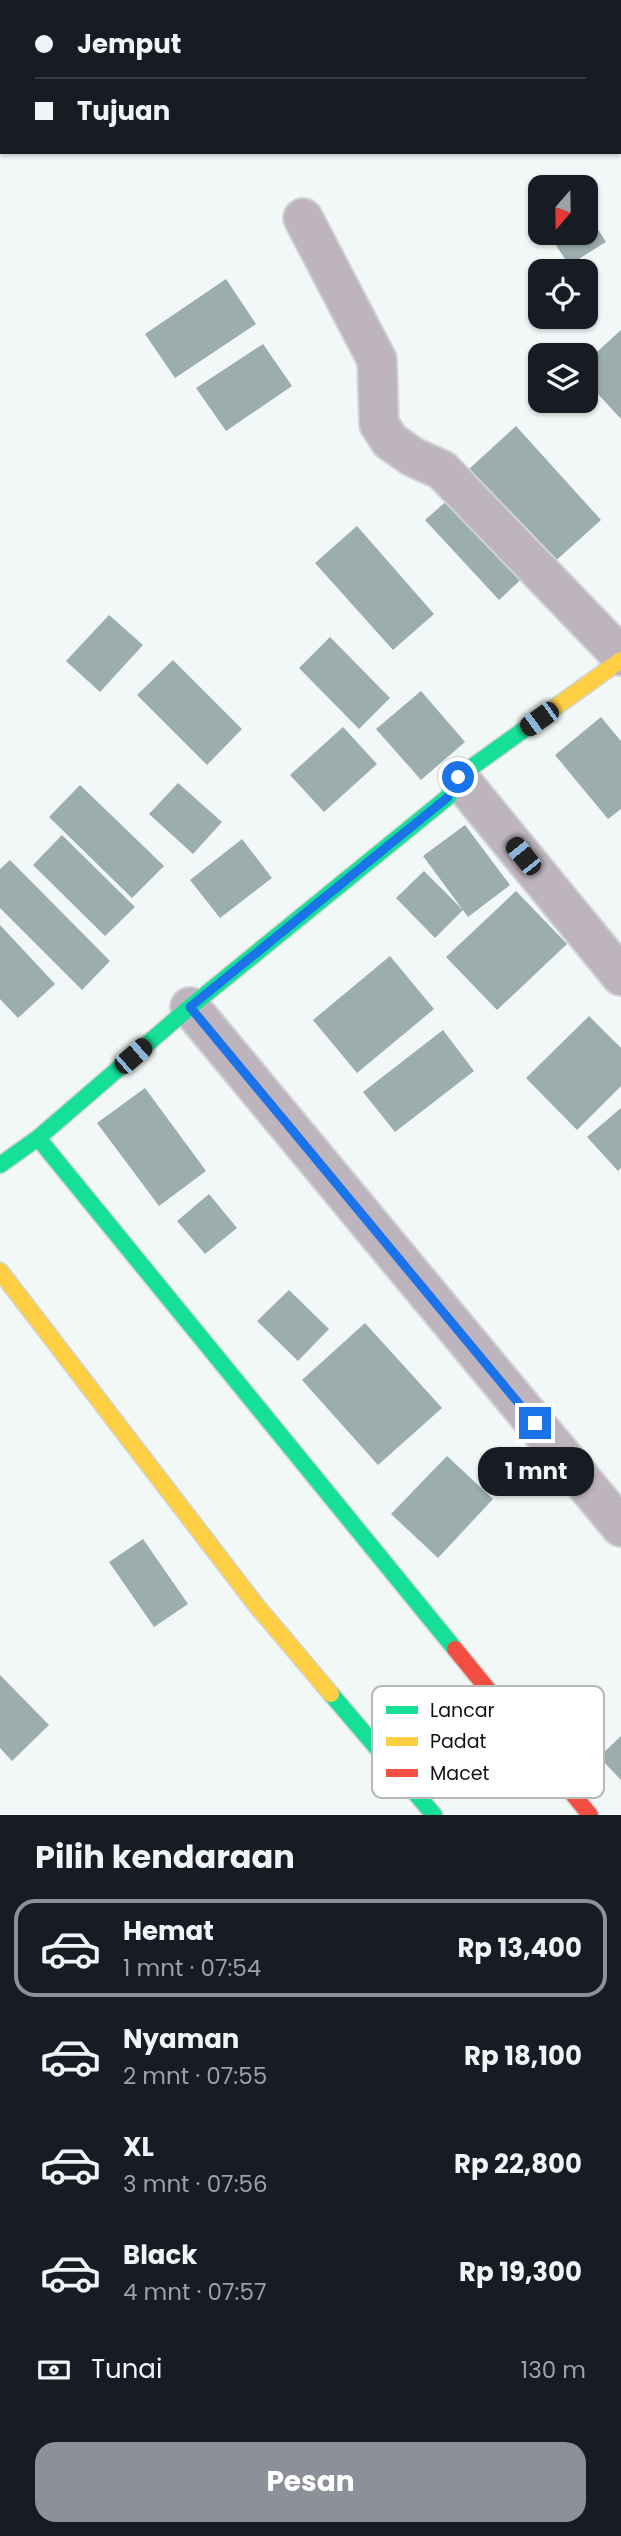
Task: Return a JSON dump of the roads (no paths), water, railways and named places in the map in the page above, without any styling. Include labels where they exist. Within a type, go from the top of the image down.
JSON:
[{"type":"street","points":[[0,1165],[38,1138],[190,1007],[448,797],[458,777],[621,658],[442,470],[413,457],[390,441],[379,424],[377,360],[303,218]]},
{"type":"street","points":[[458,777],[621,976]]},
{"type":"street","points":[[190,1007],[621,1527]]},
{"type":"street","points":[[38,1138],[485,1686]]},
{"type":"street","points":[[0,1271],[256,1605],[372,1742]]},
{"type":"street","points":[[420,1798],[434,1815]]},
{"type":"street","points":[[576,1798],[590,1815]]}]
